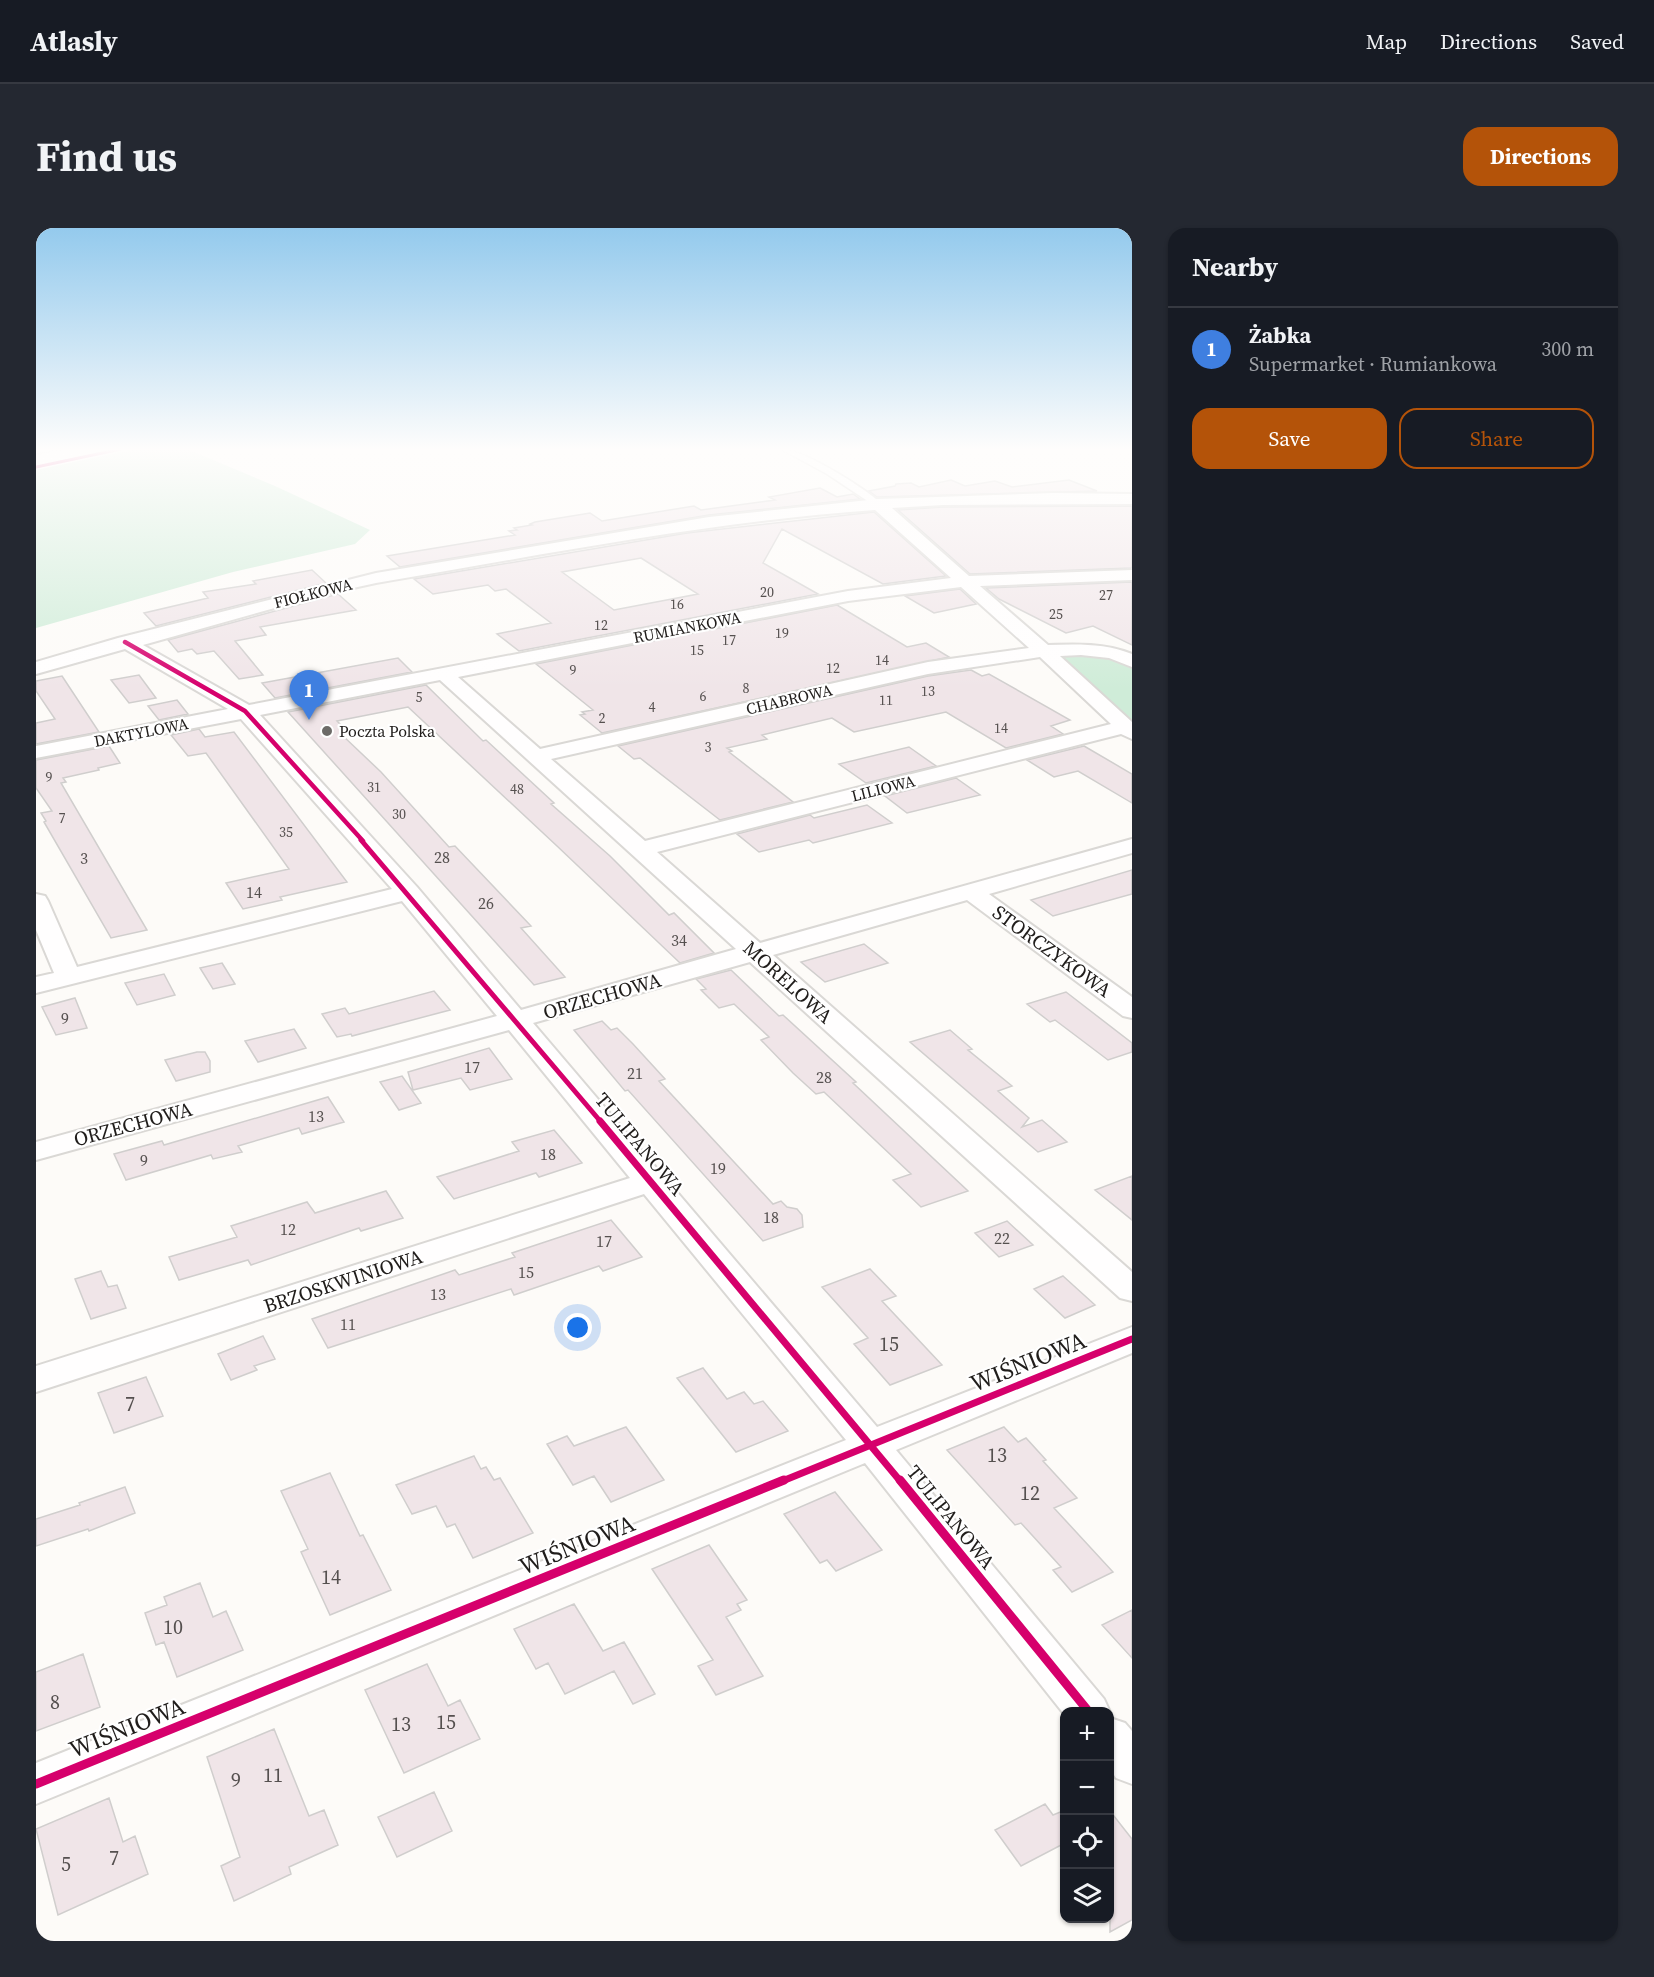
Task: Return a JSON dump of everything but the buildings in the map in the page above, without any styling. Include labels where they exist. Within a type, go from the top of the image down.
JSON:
[{"type":"street","name":"FIOŁKOWA","points":[[36,668],[124,642],[376,578],[669,529]]},
{"type":"street","points":[[907,529],[1044,651],[1128,730]]},
{"type":"street","name":"RUMIANKOWA","points":[[245,711],[848,596],[966,581],[1132,575]]},
{"type":"street","name":"TULIPANOWA","points":[[124,642],[245,711],[408,891],[871,1445],[1085,1707]]},
{"type":"street","name":"CHABROWA","points":[[536,756],[928,668],[1044,651],[1099,650],[1132,661]]},
{"type":"street","name":"MORELOWA","points":[[444,674],[1132,1290]]},
{"type":"street","name":"DAKTYLOWA","points":[[36,752],[245,711]]},
{"type":"street","name":"LILIOWA","points":[[641,849],[1128,730]]},
{"type":"street","name":"ORZECHOWA","points":[[36,1151],[514,1020],[1132,846]]},
{"type":"street","points":[[36,985],[408,891]]},
{"type":"street","name":"STORCZYKOWA","points":[[971,892],[1132,1010]]},
{"type":"street","points":[[36,901],[69,977]]},
{"type":"street","name":"BRZOSKWINIOWA","points":[[36,1379],[650,1182]]},
{"type":"street","name":"WIŚNIOWA","points":[[36,1784],[1132,1339]]},
{"type":"street","points":[[1114,1742],[1132,1764]]},
{"type":"green space","points":[[36,529],[370,530],[355,544],[233,572],[36,628]]},
{"type":"green space","points":[[1081,649],[1132,662],[1132,731],[1046,652]]},
{"type":"cycle path","points":[[125,642],[245,711],[272,739],[408,892],[871,1445],[1085,1707]]},
{"type":"cycle path","points":[[36,1784],[1132,1339]]},
{"type":"place","name":"Żabka","points":[[309,720]]},
{"type":"place","name":"Poczta Polska","points":[[327,731]]}]
